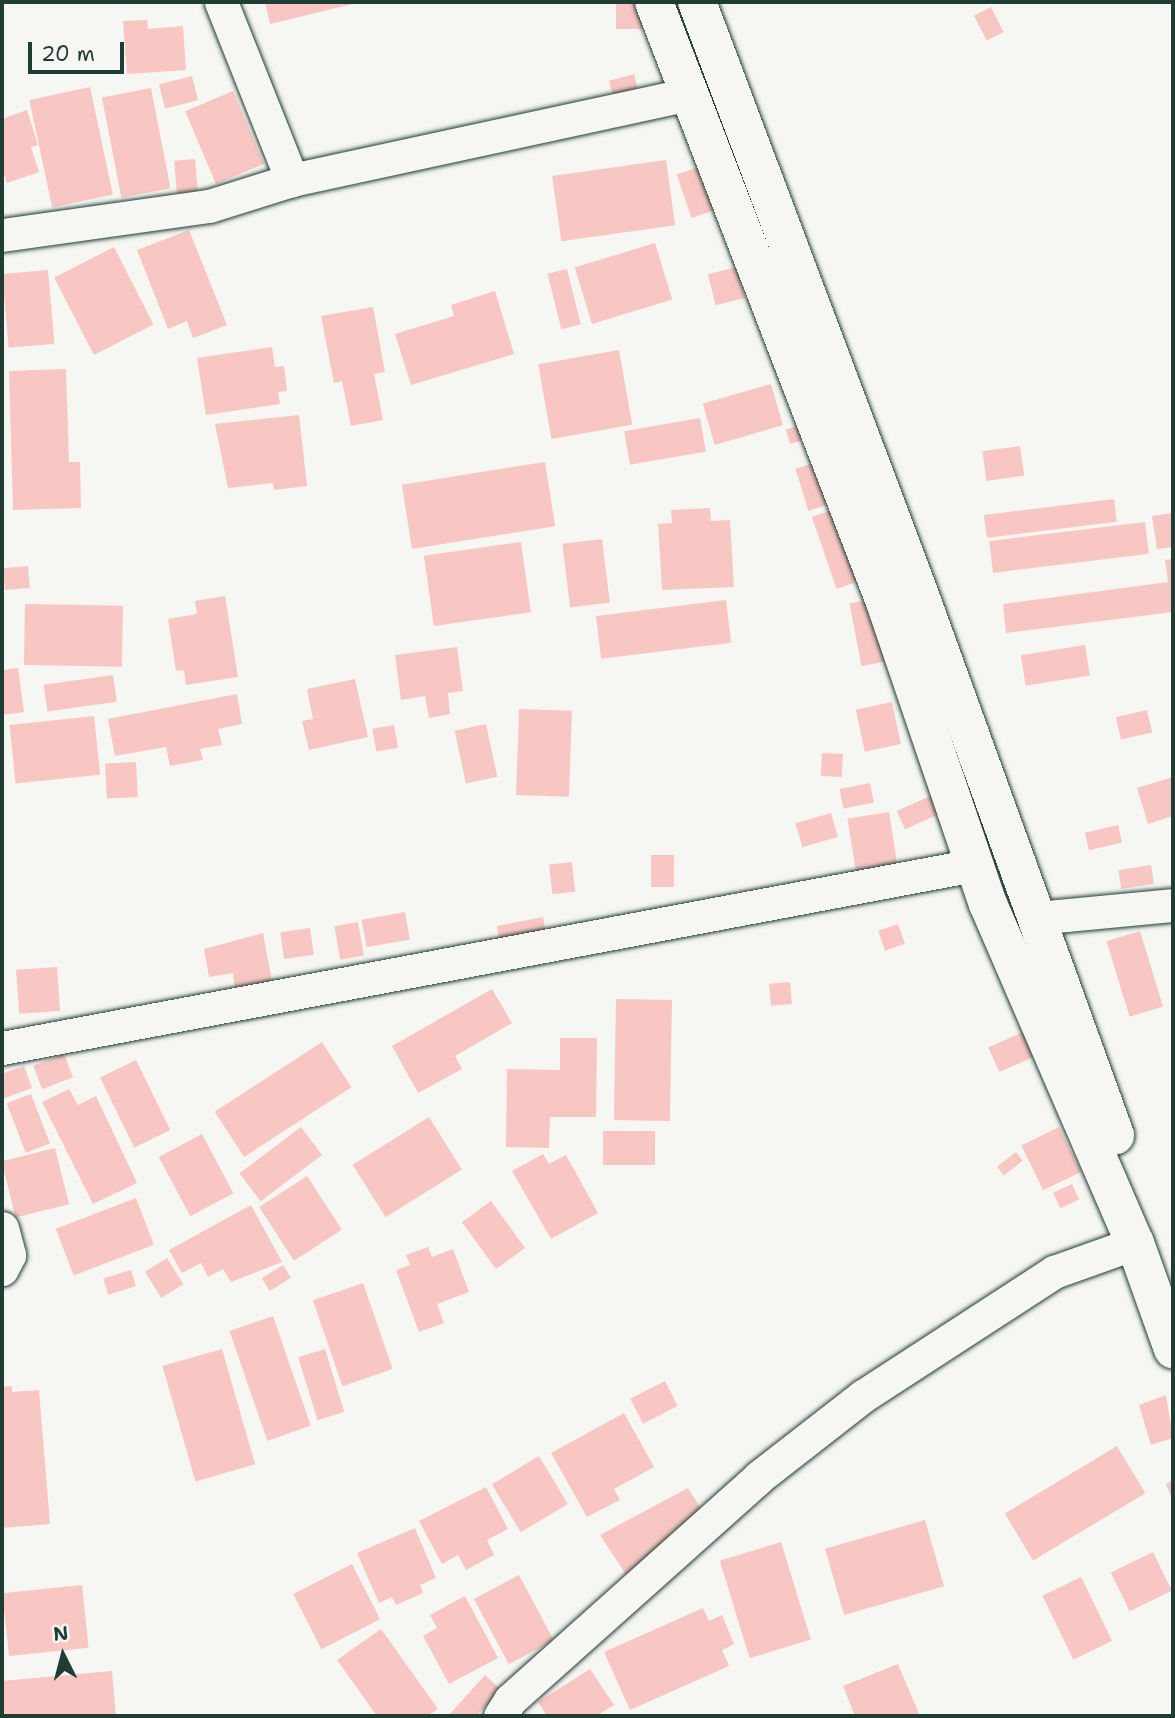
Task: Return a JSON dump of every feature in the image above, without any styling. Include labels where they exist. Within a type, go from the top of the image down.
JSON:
[{"type":"street","points":[[221,2],[292,180]]},
{"type":"street","points":[[654,2],[689,94],[1035,918],[1173,1295]]},
{"type":"street","points":[[697,2],[901,596],[974,865],[1135,1243],[1173,1349]]},
{"type":"street","points":[[2,235],[209,206],[292,180],[689,94]]},
{"type":"street","points":[[2,1048],[974,865]]},
{"type":"street","points":[[1035,918],[1173,905]]},
{"type":"street","points":[[2,1228],[9,1255],[2,1269]]},
{"type":"street","points":[[499,1716],[510,1700],[759,1477],[863,1396],[1054,1272],[1135,1243]]},
{"type":"building","points":[[265,2],[357,2],[357,3],[270,24]]},
{"type":"building","points":[[616,2],[648,2],[648,29],[616,29]]},
{"type":"building","points":[[991,7],[1004,32],[987,41],[974,16]]},
{"type":"building","points":[[147,20],[148,29],[183,26],[186,70],[127,74],[123,21]]},
{"type":"building","points":[[634,74],[641,100],[616,107],[609,81]]},
{"type":"building","points":[[192,76],[198,100],[165,108],[159,84]]},
{"type":"building","points":[[90,87],[113,195],[52,207],[29,100]]},
{"type":"building","points":[[151,88],[170,188],[121,198],[102,98]]},
{"type":"building","points":[[233,91],[264,164],[216,184],[185,111]]},
{"type":"building","points":[[27,110],[38,145],[31,147],[39,172],[7,183],[2,168],[2,119]]},
{"type":"building","points":[[195,159],[198,196],[177,198],[174,161]]},
{"type":"building","points":[[666,160],[675,225],[561,241],[552,176]]},
{"type":"building","points":[[704,165],[719,208],[692,218],[677,174]]},
{"type":"building","points":[[189,230],[227,325],[193,338],[187,321],[168,329],[137,250]]},
{"type":"building","points":[[655,243],[672,299],[592,324],[575,268]]},
{"type":"building","points":[[114,247],[153,325],[94,355],[54,277]]},
{"type":"building","points":[[737,267],[745,298],[716,305],[708,274]]},
{"type":"building","points":[[567,269],[581,324],[561,329],[548,274]]},
{"type":"building","points":[[48,270],[54,344],[9,348],[2,274]]},
{"type":"building","points":[[495,291],[514,354],[411,385],[395,334],[454,316],[451,305]]},
{"type":"building","points":[[373,307],[385,372],[374,374],[383,420],[351,426],[342,381],[334,383],[321,316]]},
{"type":"building","points":[[272,347],[275,367],[284,366],[287,391],[278,392],[280,404],[206,415],[197,358]]},
{"type":"building","points":[[619,350],[632,425],[551,439],[538,364]]},
{"type":"building","points":[[66,369],[69,462],[80,462],[81,508],[13,510],[9,371]]},
{"type":"building","points":[[771,384],[783,425],[715,445],[703,404]]},
{"type":"building","points":[[299,415],[307,486],[274,490],[273,483],[228,488],[215,424]]},
{"type":"building","points":[[700,418],[706,451],[630,465],[624,431]]},
{"type":"building","points":[[805,424],[809,438],[790,444],[786,430]]},
{"type":"building","points":[[1020,446],[1024,476],[987,481],[982,451]]},
{"type":"building","points":[[827,459],[840,501],[808,511],[795,469]]},
{"type":"building","points":[[545,462],[555,526],[412,549],[402,485]]},
{"type":"building","points":[[1114,499],[1117,522],[987,538],[984,515]]},
{"type":"building","points":[[844,506],[869,578],[837,589],[812,517]]},
{"type":"building","points":[[710,508],[711,521],[730,520],[734,587],[662,590],[658,524],[672,523],[671,510]]},
{"type":"building","points":[[1173,513],[1173,547],[1157,549],[1152,516]]},
{"type":"building","points":[[1145,522],[1149,554],[993,573],[989,541]]},
{"type":"building","points":[[602,539],[610,603],[570,607],[562,544]]},
{"type":"building","points":[[521,542],[531,612],[434,626],[424,556]]},
{"type":"building","points":[[1173,559],[1173,612],[1006,633],[1003,604],[1168,582],[1165,560]]},
{"type":"building","points":[[28,566],[30,588],[5,590],[3,568]]},
{"type":"building","points":[[225,596],[238,677],[186,685],[184,670],[176,671],[168,619],[197,614],[195,601]]},
{"type":"building","points":[[872,599],[884,662],[862,666],[849,603]]},
{"type":"building","points":[[726,600],[731,643],[601,659],[596,616]]},
{"type":"building","points":[[25,604],[123,606],[122,667],[24,665]]},
{"type":"building","points":[[1085,645],[1090,676],[1026,686],[1021,655]]},
{"type":"building","points":[[457,647],[463,691],[448,693],[450,714],[429,718],[425,696],[401,700],[395,655]]},
{"type":"building","points":[[18,668],[24,712],[2,715],[2,670]]},
{"type":"building","points":[[113,675],[117,702],[47,711],[44,685]]},
{"type":"building","points":[[355,679],[368,737],[309,750],[302,721],[313,719],[307,689]]},
{"type":"building","points":[[237,694],[242,724],[218,729],[222,745],[200,749],[203,760],[170,766],[166,747],[115,756],[108,719]]},
{"type":"building","points":[[892,702],[901,744],[865,752],[856,710]]},
{"type":"building","points":[[519,709],[572,711],[569,797],[516,795]]},
{"type":"building","points":[[1147,710],[1152,732],[1121,740],[1116,717]]},
{"type":"building","points":[[94,716],[100,775],[16,784],[9,725]]},
{"type":"building","points":[[486,724],[497,777],[466,783],[455,731]]},
{"type":"building","points":[[394,725],[398,748],[376,751],[372,729]]},
{"type":"building","points":[[822,753],[843,754],[842,777],[821,776]]},
{"type":"building","points":[[136,762],[138,797],[107,799],[105,764]]},
{"type":"building","points":[[1173,777],[1173,816],[1148,824],[1137,788]]},
{"type":"building","points":[[870,783],[874,803],[843,809],[840,789]]},
{"type":"building","points":[[937,793],[945,811],[905,829],[897,811]]},
{"type":"building","points":[[889,812],[899,876],[858,883],[848,819]]},
{"type":"building","points":[[831,813],[838,837],[802,847],[795,823]]},
{"type":"building","points":[[1118,825],[1122,843],[1089,850],[1085,833]]},
{"type":"building","points":[[651,855],[674,855],[674,887],[651,887]]},
{"type":"building","points":[[572,862],[575,892],[552,894],[549,864]]},
{"type":"building","points":[[1151,865],[1154,884],[1121,889],[1118,870]]},
{"type":"building","points":[[405,912],[410,940],[367,947],[362,920]]},
{"type":"building","points":[[543,917],[547,937],[501,946],[497,926]]},
{"type":"building","points":[[358,922],[364,955],[340,960],[334,926]]},
{"type":"building","points":[[898,924],[905,944],[885,951],[878,931]]},
{"type":"building","points":[[310,928],[314,955],[284,959],[280,932]]},
{"type":"building","points":[[1140,931],[1163,1007],[1130,1017],[1107,941]]},
{"type":"building","points":[[263,933],[273,987],[236,994],[233,973],[209,977],[204,949]]},
{"type":"building","points":[[57,967],[60,1011],[19,1014],[16,970]]},
{"type":"building","points":[[790,982],[792,1004],[771,1006],[769,984]]},
{"type":"building","points":[[492,989],[512,1023],[455,1056],[462,1069],[418,1093],[392,1046]]},
{"type":"building","points":[[616,999],[672,1000],[670,1121],[614,1120]]},
{"type":"building","points":[[1023,1032],[1034,1057],[999,1072],[988,1047]]},
{"type":"building","points":[[560,1038],[597,1038],[596,1117],[550,1117],[549,1148],[506,1147],[507,1069],[560,1070]]},
{"type":"building","points":[[322,1042],[351,1087],[244,1157],[215,1112]]},
{"type":"building","points":[[64,1054],[73,1077],[42,1089],[33,1066]]},
{"type":"building","points":[[136,1060],[170,1130],[134,1148],[100,1078]]},
{"type":"building","points":[[24,1066],[32,1088],[2,1099],[2,1074]]},
{"type":"building","points":[[69,1089],[78,1105],[96,1096],[137,1183],[93,1204],[42,1102]]},
{"type":"building","points":[[31,1094],[50,1143],[26,1153],[7,1103]]},
{"type":"building","points":[[429,1117],[462,1170],[386,1217],[353,1165]]},
{"type":"building","points":[[301,1127],[322,1155],[261,1201],[240,1173]]},
{"type":"building","points":[[1059,1127],[1081,1172],[1043,1190],[1021,1145]]},
{"type":"building","points":[[603,1131],[655,1131],[655,1165],[603,1165]]},
{"type":"building","points":[[202,1134],[233,1193],[190,1216],[159,1157]]},
{"type":"building","points":[[55,1148],[69,1204],[16,1218],[2,1161]]},
{"type":"building","points":[[1016,1152],[1023,1161],[1004,1175],[997,1167]]},
{"type":"building","points":[[543,1154],[549,1164],[566,1155],[598,1213],[551,1239],[512,1171]]},
{"type":"building","points":[[307,1176],[342,1230],[294,1261],[259,1207]]},
{"type":"building","points":[[1072,1184],[1079,1199],[1060,1208],[1053,1193]]},
{"type":"building","points":[[136,1198],[154,1245],[74,1275],[56,1229]]},
{"type":"building","points":[[491,1201],[525,1248],[496,1269],[462,1222]]},
{"type":"building","points":[[251,1205],[282,1262],[231,1282],[223,1269],[208,1277],[201,1263],[182,1273],[169,1250]]},
{"type":"building","points":[[428,1247],[432,1257],[453,1249],[469,1292],[437,1304],[444,1323],[419,1332],[396,1270],[410,1265],[406,1255]]},
{"type":"building","points":[[167,1258],[183,1284],[161,1298],[145,1272]]},
{"type":"building","points":[[283,1265],[291,1278],[270,1291],[262,1278]]},
{"type":"building","points":[[131,1270],[136,1286],[108,1295],[103,1278]]},
{"type":"building","points":[[363,1283],[393,1369],[343,1386],[313,1300]]},
{"type":"building","points":[[273,1316],[311,1426],[267,1441],[230,1331]]},
{"type":"building","points":[[222,1349],[255,1464],[195,1481],[162,1366]]},
{"type":"building","points":[[325,1349],[344,1412],[318,1420],[298,1357]]},
{"type":"building","points":[[665,1381],[678,1406],[643,1424],[630,1399]]},
{"type":"building","points":[[12,1386],[12,1392],[39,1390],[50,1524],[2,1528],[2,1387]]},
{"type":"building","points":[[1166,1395],[1173,1438],[1151,1445],[1139,1405]]},
{"type":"building","points":[[624,1413],[654,1467],[614,1489],[620,1500],[587,1517],[551,1453]]},
{"type":"building","points":[[1117,1446],[1145,1493],[1033,1561],[1005,1513]]},
{"type":"building","points":[[539,1456],[568,1504],[521,1532],[492,1484]]},
{"type":"building","points":[[1173,1480],[1173,1501],[1166,1484]]},
{"type":"building","points":[[486,1487],[508,1529],[487,1540],[494,1555],[466,1570],[458,1555],[442,1564],[419,1521]]},
{"type":"building","points":[[688,1488],[703,1512],[669,1534],[677,1547],[629,1579],[600,1535]]},
{"type":"building","points":[[925,1520],[944,1586],[844,1615],[825,1549]]},
{"type":"building","points":[[415,1528],[436,1578],[420,1585],[423,1593],[396,1605],[392,1597],[379,1603],[357,1553]]},
{"type":"building","points":[[781,1542],[811,1640],[750,1658],[720,1561]]},
{"type":"building","points":[[1153,1552],[1172,1591],[1130,1611],[1111,1573]]},
{"type":"building","points":[[352,1564],[380,1619],[321,1649],[293,1594]]},
{"type":"building","points":[[519,1575],[554,1640],[509,1664],[474,1599]]},
{"type":"building","points":[[1081,1577],[1112,1641],[1073,1660],[1042,1596]]},
{"type":"building","points":[[82,1585],[89,1648],[9,1656],[2,1593]]},
{"type":"building","points":[[465,1596],[498,1658],[449,1684],[423,1636],[437,1628],[430,1615]]},
{"type":"building","points":[[703,1608],[709,1621],[722,1615],[734,1644],[722,1650],[729,1666],[630,1710],[604,1652]]},
{"type":"building","points":[[381,1629],[438,1709],[427,1716],[377,1716],[337,1660]]},
{"type":"building","points":[[898,1664],[920,1716],[855,1716],[843,1686]]},
{"type":"building","points":[[590,1669],[614,1705],[596,1716],[547,1716],[538,1702]]},
{"type":"building","points":[[112,1671],[116,1716],[2,1716],[2,1681]]},
{"type":"building","points":[[485,1675],[501,1690],[476,1716],[448,1716]]}]
